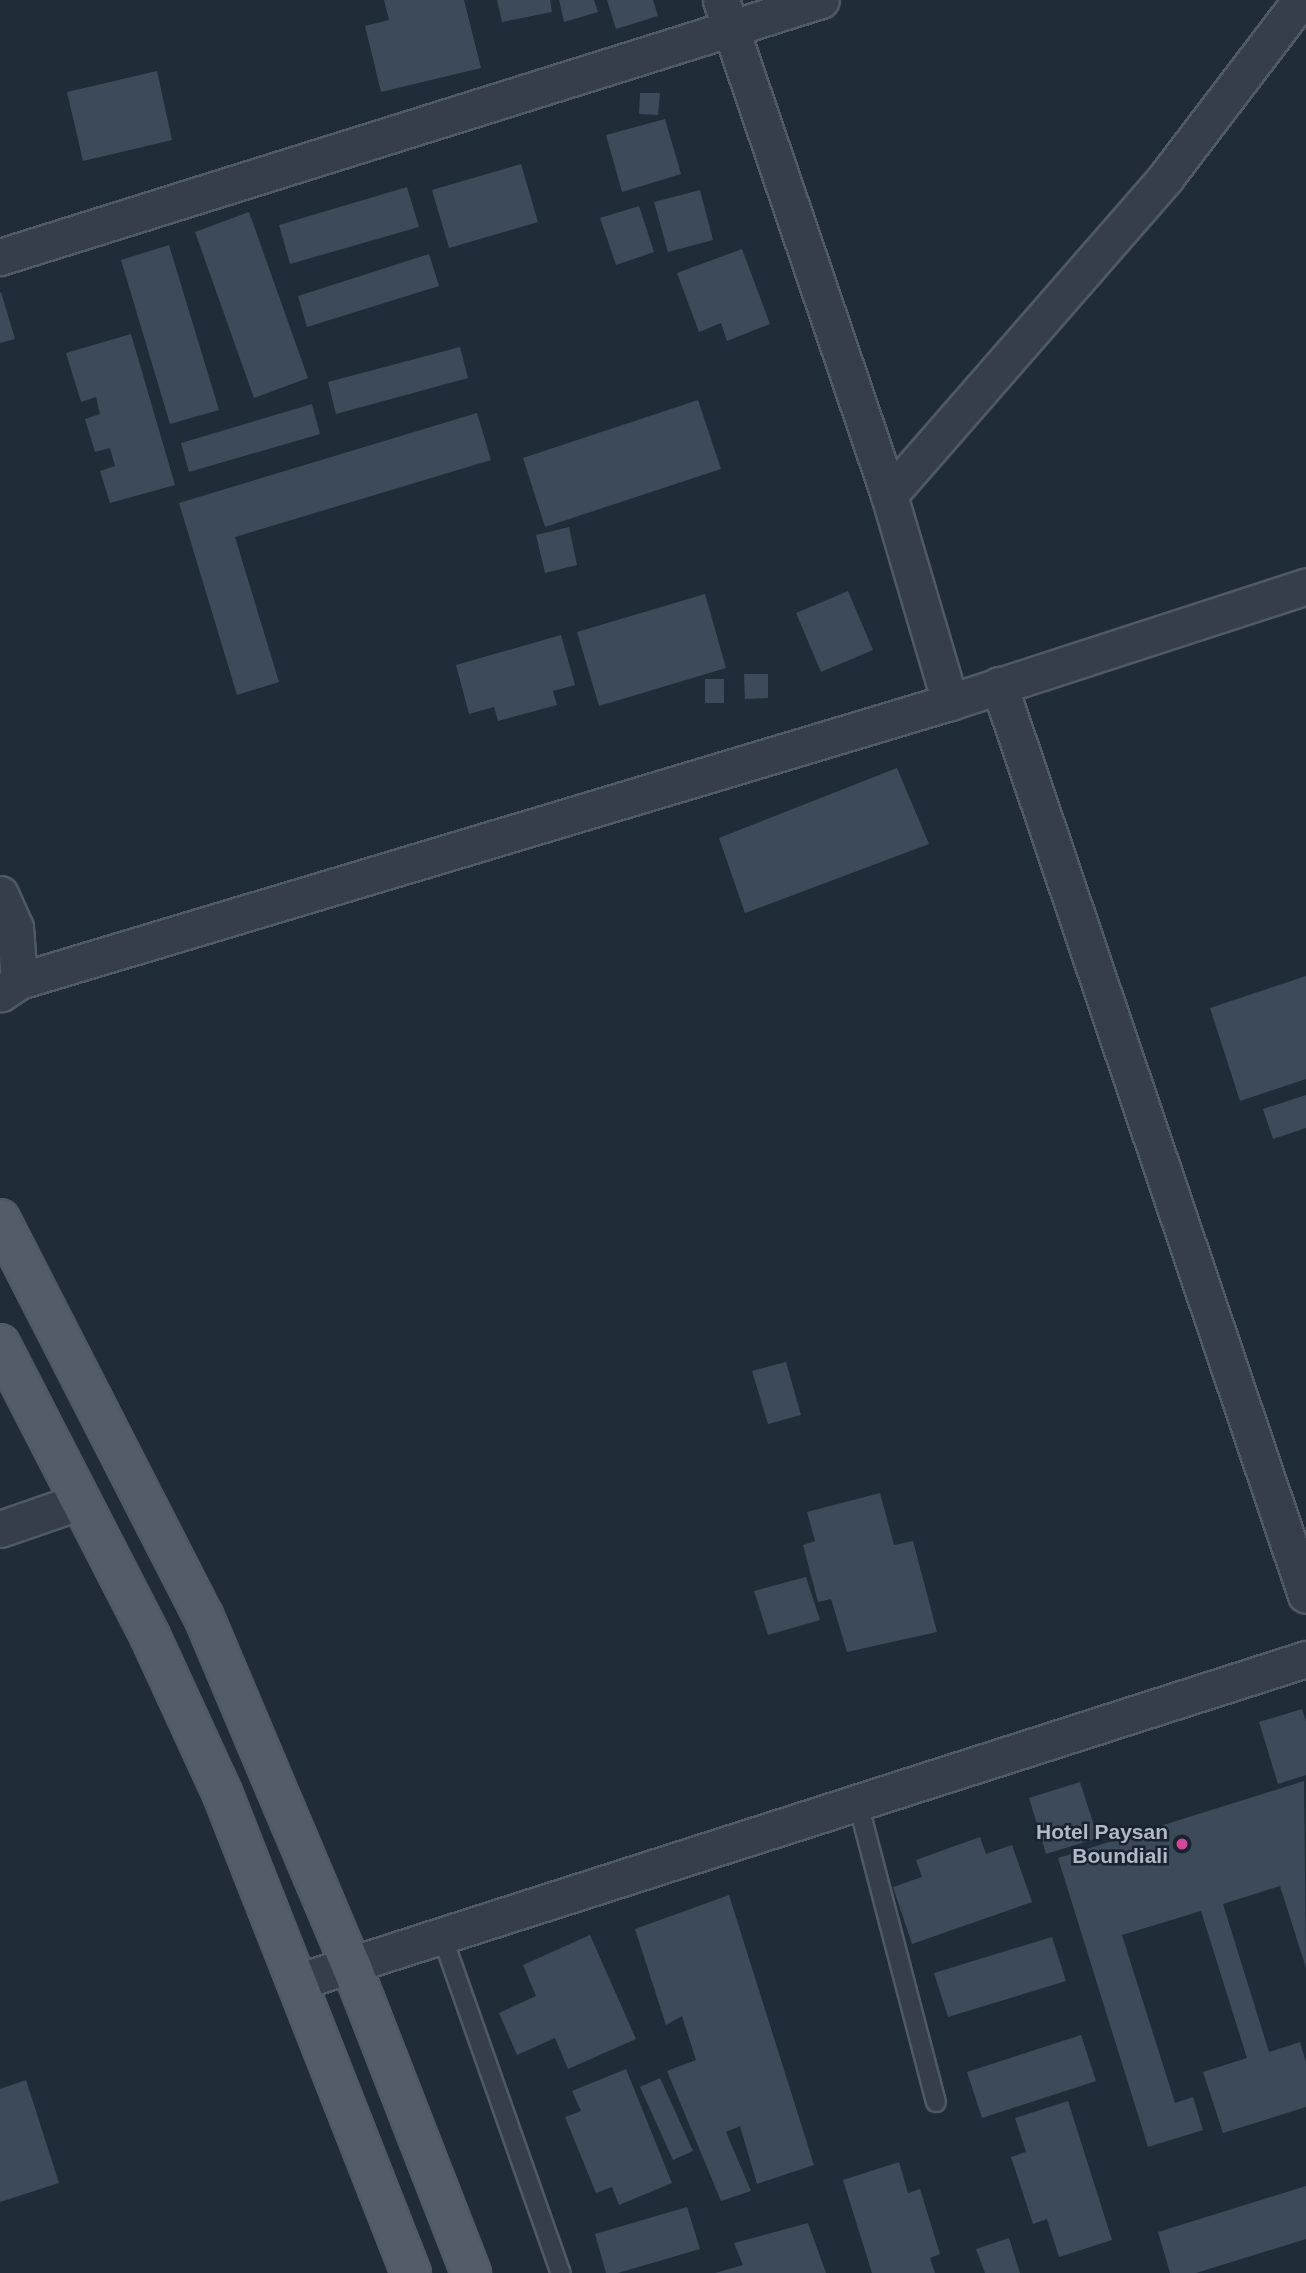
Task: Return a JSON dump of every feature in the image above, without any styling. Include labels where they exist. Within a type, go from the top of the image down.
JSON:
[{"type":"main road","points":[[0,1219],[203,1615],[351,1965],[471,2273]]},
{"type":"main road","points":[[0,1344],[150,1636],[223,1795],[411,2273]]},
{"type":"street","points":[[0,257],[726,13],[821,0]]},
{"type":"street","points":[[889,495],[1166,177],[1301,0]]},
{"type":"street","points":[[726,13],[889,495],[950,702]]},
{"type":"street","points":[[0,894],[15,927],[10,987],[950,702],[1306,586]]},
{"type":"street","points":[[999,685],[1306,1595]]},
{"type":"street","points":[[0,1529],[81,1501]]},
{"type":"street","points":[[297,1982],[1306,1658]]},
{"type":"lane","points":[[858,1802],[936,2102]]},
{"type":"lane","points":[[442,1936],[561,2273]]},
{"type":"building","points":[[384,0],[464,0],[481,68],[381,92],[365,26],[389,20]]},
{"type":"building","points":[[497,0],[550,0],[552,12],[502,22]]},
{"type":"building","points":[[559,0],[594,0],[598,12],[564,22]]},
{"type":"building","points":[[607,0],[653,0],[658,16],[616,29]]},
{"type":"building","points":[[157,71],[172,140],[83,161],[67,92]]},
{"type":"building","points":[[640,93],[660,93],[658,115],[639,114]]},
{"type":"building","points":[[665,119],[681,174],[622,192],[606,135]]},
{"type":"building","points":[[521,164],[538,222],[449,248],[432,190]]},
{"type":"building","points":[[407,187],[419,227],[290,264],[279,225]]},
{"type":"building","points":[[700,190],[713,240],[668,252],[654,202]]},
{"type":"building","points":[[639,206],[654,252],[616,265],[600,218]]},
{"type":"building","points":[[249,212],[308,378],[254,398],[195,232]]},
{"type":"building","points":[[169,245],[219,410],[170,424],[121,260]]},
{"type":"building","points":[[742,249],[770,324],[727,341],[721,323],[699,332],[677,273]]},
{"type":"building","points":[[429,254],[439,286],[307,327],[298,296]]},
{"type":"building","points":[[0,293],[15,339],[0,343]]},
{"type":"building","points":[[131,334],[175,485],[110,503],[100,471],[115,466],[110,448],[95,452],[85,419],[100,414],[96,397],[81,402],[66,353]]},
{"type":"building","points":[[460,347],[468,378],[336,414],[328,382]]},
{"type":"building","points":[[698,400],[721,469],[545,527],[523,458]]},
{"type":"building","points":[[312,404],[320,434],[189,472],[181,443]]},
{"type":"building","points":[[477,413],[491,460],[235,537],[279,682],[237,695],[179,503]]},
{"type":"building","points":[[569,527],[577,565],[545,573],[536,535]]},
{"type":"building","points":[[848,591],[873,650],[821,672],[796,613]]},
{"type":"building","points":[[705,594],[726,668],[599,706],[577,632]]},
{"type":"building","points":[[561,635],[575,685],[553,691],[557,705],[498,721],[494,707],[469,714],[456,665]]},
{"type":"building","points":[[744,674],[768,674],[768,698],[745,699]]},
{"type":"building","points":[[705,679],[724,679],[724,703],[705,703]]},
{"type":"building","points":[[897,768],[929,844],[745,913],[719,838]]},
{"type":"building","points":[[1306,976],[1306,1079],[1240,1101],[1210,1008]]},
{"type":"building","points":[[1306,1095],[1306,1128],[1273,1139],[1263,1109]]},
{"type":"building","points":[[786,1362],[801,1415],[768,1424],[752,1371]]},
{"type":"building","points":[[880,1493],[894,1545],[913,1541],[937,1632],[847,1652],[831,1599],[818,1602],[803,1545],[815,1541],[807,1512]]},
{"type":"building","points":[[806,1577],[820,1620],[768,1635],[754,1591]]},
{"type":"building","points":[[1302,1709],[1306,1722],[1306,1775],[1278,1784],[1259,1722]]},
{"type":"building","points":[[1304,1781],[1306,1968],[1280,1886],[1223,1904],[1269,2052],[1300,2042],[1306,2063],[1306,2107],[1223,2133],[1203,2072],[1247,2058],[1201,1911],[1122,1935],[1175,2103],[1193,2097],[1203,2130],[1148,2147],[1058,1858]]},
{"type":"building","points":[[1080,1782],[1098,1838],[1046,1854],[1029,1798]]},
{"type":"building","points":[[980,1837],[986,1854],[1012,1845],[1032,1902],[912,1944],[893,1887],[922,1877],[916,1860]]},
{"type":"building","points":[[729,1895],[814,2165],[757,2184],[740,2126],[726,2132],[751,2191],[721,2201],[667,2071],[696,2060],[682,2016],[666,2025],[635,1929]]},
{"type":"building","points":[[590,1935],[636,2039],[568,2069],[555,2038],[517,2055],[499,2013],[536,1996],[523,1965]]},
{"type":"building","points":[[1052,1937],[1066,1981],[948,2017],[934,1973]]},
{"type":"building","points":[[1081,2035],[1096,2081],[982,2118],[967,2072]]},
{"type":"building","points":[[626,2069],[672,2183],[619,2205],[612,2187],[596,2193],[565,2117],[581,2111],[572,2091]]},
{"type":"building","points":[[660,2078],[693,2151],[673,2160],[640,2087]]},
{"type":"building","points":[[26,2080],[59,2183],[0,2202],[0,2089]]},
{"type":"building","points":[[1068,2101],[1112,2240],[1059,2257],[1047,2219],[1033,2224],[1011,2157],[1026,2152],[1015,2118]]},
{"type":"building","points":[[899,2162],[908,2193],[920,2189],[940,2254],[930,2258],[935,2273],[872,2273],[843,2180]]},
{"type":"building","points":[[1306,2186],[1306,2239],[1196,2273],[1170,2273],[1158,2232]]},
{"type":"building","points":[[687,2207],[700,2249],[618,2273],[606,2273],[595,2234]]},
{"type":"building","points":[[808,2223],[826,2273],[715,2273],[743,2265],[734,2243]]},
{"type":"building","points":[[1009,2238],[1020,2273],[985,2273],[976,2249]]},
{"type":"place","name":"Hotel Paysan Boundiali","points":[[1182,1844]]}]
